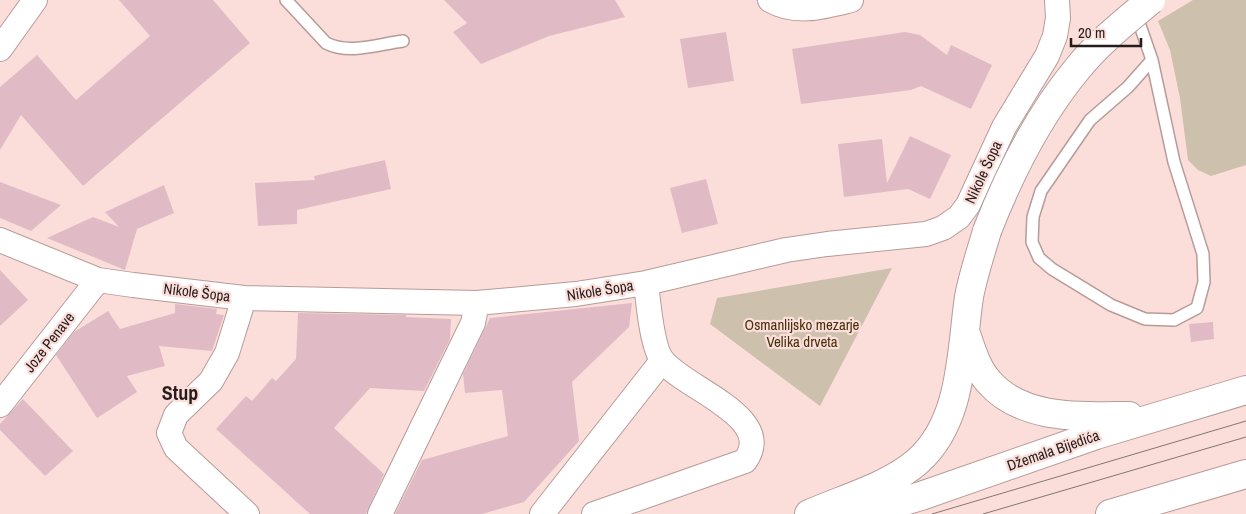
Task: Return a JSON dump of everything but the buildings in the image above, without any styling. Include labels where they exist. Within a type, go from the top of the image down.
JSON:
[{"type":"main road","points":[[809,514],[882,483],[918,461],[939,435],[954,396],[966,334],[969,296],[987,231],[1026,145],[1047,109],[1079,67],[1114,31],[1151,0]]},
{"type":"main road","points":[[966,334],[977,364],[988,382],[1004,397],[1026,407],[1051,414],[1157,416]]},
{"type":"main road","name":"Džemala Bijedića","points":[[861,514],[1157,416],[1246,390]]},
{"type":"main road","points":[[1110,514],[1246,474]]},
{"type":"main road","points":[[1152,514],[1173,496]]},
{"type":"street","points":[[0,48],[35,0]]},
{"type":"street","points":[[770,0],[780,6],[793,9],[822,7],[851,0]]},
{"type":"street","name":"Nikole Šopa","points":[[0,240],[98,280],[244,298],[478,304],[576,294],[646,283],[786,250],[926,234],[943,228],[958,217],[975,192],[1004,127],[1047,56],[1055,36],[1058,18],[1057,0]]},
{"type":"street","name":"Joze Penave","points":[[0,405],[98,280]]},
{"type":"street","points":[[594,514],[745,462],[753,450],[753,438],[744,421],[662,361],[650,322],[646,283]]},
{"type":"street","points":[[244,298],[227,353],[211,381],[176,414],[169,432],[176,448],[247,514]]},
{"type":"street","points":[[380,514],[473,323],[478,304]]},
{"type":"street","points":[[542,514],[662,361]]},
{"type":"lane","points":[[286,0],[326,43],[334,47],[346,50],[403,40]]},
{"type":"lane","points":[[1131,0],[1152,60],[1174,162],[1204,254],[1204,282],[1197,308],[1174,320],[1145,319],[1111,305],[1052,269],[1039,258],[1032,242],[1033,217],[1041,191],[1090,120],[1128,87],[1152,60]]},
{"type":"green space","points":[[1193,0],[1246,0],[1246,165],[1211,176],[1198,170],[1188,160],[1180,98],[1170,50],[1158,21]]},
{"type":"green space","name":"Osmanlijsko mezarje Velika drveta","points":[[892,268],[820,406],[710,324],[717,298]]},
{"type":"tram line","points":[[932,514],[1246,421]]},
{"type":"tram line","points":[[983,514],[1246,437]]},
{"type":"district","name":"Stup","points":[[180,392]]}]
